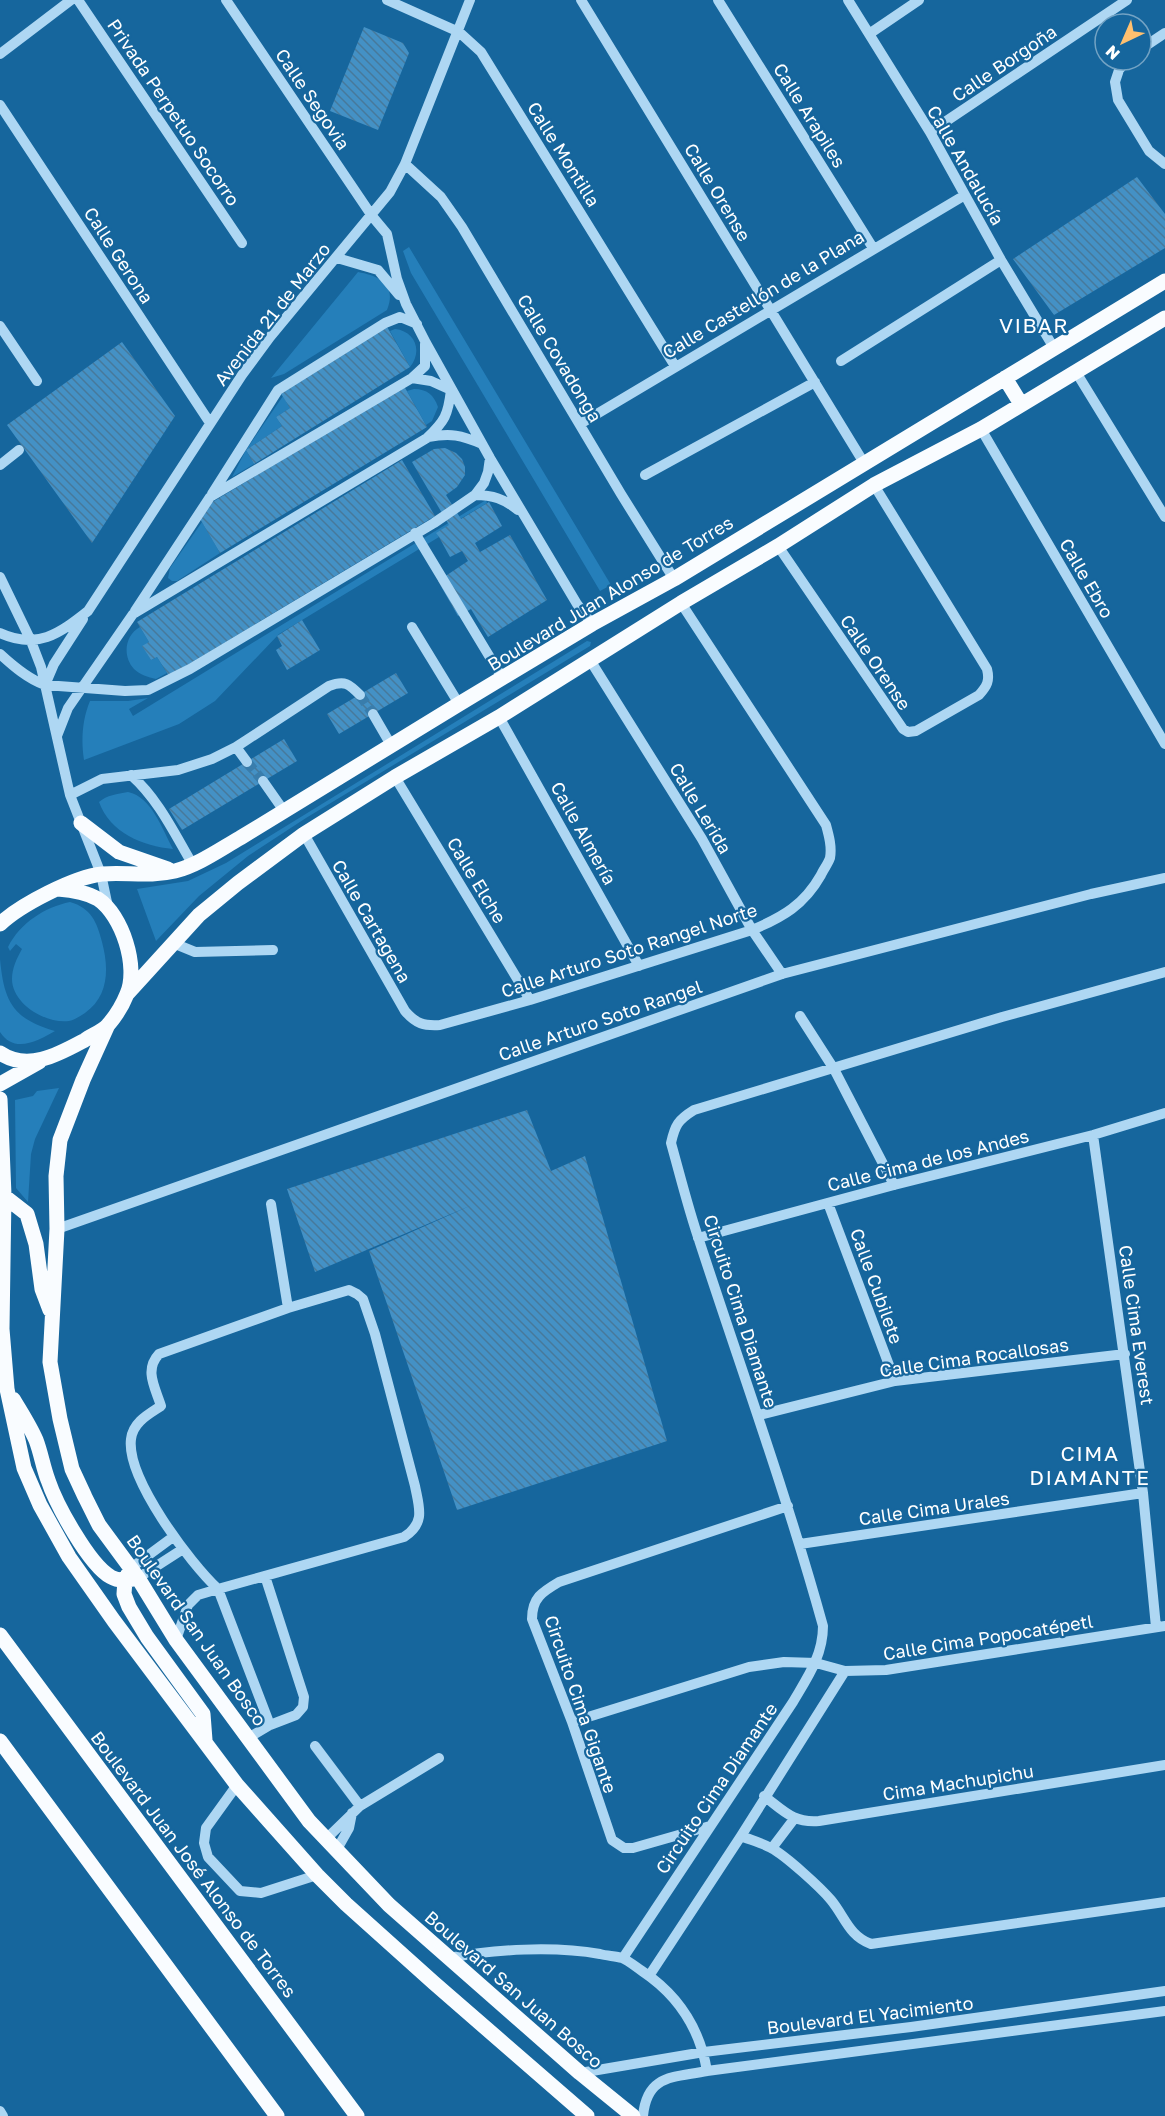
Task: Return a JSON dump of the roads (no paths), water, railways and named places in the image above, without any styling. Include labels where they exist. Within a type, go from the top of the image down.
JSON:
[{"type":"main road","name":"Boulevard Juan Alonso de Torres","points":[[0,924],[22,907],[58,889],[101,874],[128,875],[174,871],[193,865],[592,624],[674,579],[1165,281]]},
{"type":"main road","points":[[128,993],[199,915],[304,834],[395,777],[499,717],[874,485],[981,429],[1165,318]]},
{"type":"main road","points":[[1005,378],[1021,404]]},
{"type":"main road","points":[[81,823],[118,852],[174,871]]},
{"type":"main road","points":[[58,889],[90,896],[108,907],[120,926],[128,948],[131,969],[128,993]]},
{"type":"main road","name":"Boulevard San Juan Bosco","points":[[128,993],[107,1027],[83,1080],[60,1140],[56,1176],[57,1229],[50,1362],[72,1468],[99,1525],[131,1576],[309,1821],[389,1905],[580,2073],[633,2116]]},
{"type":"main road","points":[[0,1084],[107,1027]]},
{"type":"main road","points":[[0,1053],[19,1060],[42,1061]]},
{"type":"main road","points":[[0,1099],[2,1329],[8,1389],[24,1468],[40,1505],[69,1557],[237,1785],[317,1875],[434,1983],[587,2116]]},
{"type":"main road","points":[[2,1194],[27,1214],[35,1236],[42,1289],[52,1315]]},
{"type":"main road","points":[[8,1389],[35,1439],[48,1481],[94,1562],[112,1579],[131,1576]]},
{"type":"main road","points":[[131,1576],[124,1594],[129,1607],[147,1637],[203,1714],[205,1740]]},
{"type":"main road","name":"Boulevard Juan José Alonso de Torres","points":[[0,1635],[357,2116]]},
{"type":"main road","points":[[0,1741],[277,2116]]},
{"type":"street","points":[[0,54],[71,0]]},
{"type":"street","name":"Privada Perpetuo Socorro","points":[[78,0],[242,243]]},
{"type":"street","name":"Calle Segovia","points":[[226,0],[372,216],[387,234],[397,279],[406,304]]},
{"type":"street","name":"Calle Montilla","points":[[387,0],[459,32],[481,52],[492,66],[675,366]]},
{"type":"street","name":"Avenida 21 de Marzo","points":[[31,640],[40,640],[56,634],[88,611],[210,423],[270,337],[338,258],[390,192],[405,164],[470,0]]},
{"type":"street","name":"Calle Orense","points":[[581,0],[864,464]]},
{"type":"street","name":"Calle Arapiles","points":[[718,0],[873,248]]},
{"type":"street","name":"Calle Andalucía","points":[[848,0],[930,132],[1001,260],[1054,348]]},
{"type":"street","points":[[869,34],[920,0]]},
{"type":"street","name":"Calle Borgoña","points":[[930,132],[1127,0]]},
{"type":"street","points":[[1118,72],[1115,82],[1118,100],[1149,151],[1165,164]]},
{"type":"street","name":"Calle Gerona","points":[[0,105],[210,423]]},
{"type":"street","name":"Calle Covadonga","points":[[405,164],[435,190],[462,227],[674,579]]},
{"type":"street","name":"Calle Castellón de la Plana","points":[[580,424],[965,195]]},
{"type":"street","points":[[338,258],[378,270],[406,304],[490,458],[577,604],[592,624]]},
{"type":"street","points":[[841,361],[1001,260]]},
{"type":"street","points":[[57,736],[68,708],[133,614],[278,390],[385,323],[406,304]]},
{"type":"street","points":[[385,323],[400,317],[417,324]]},
{"type":"street","points":[[0,326],[37,381]]},
{"type":"street","points":[[210,497],[412,378],[425,366],[426,343]]},
{"type":"street","points":[[1076,372],[1164,515]]},
{"type":"street","points":[[412,378],[431,381],[451,390]]},
{"type":"street","points":[[645,475],[815,382]]},
{"type":"street","points":[[133,614],[427,438],[444,422],[449,409],[451,390]]},
{"type":"street","name":"Calle Ebro","points":[[981,429],[1165,744]]},
{"type":"street","points":[[427,438],[443,434],[461,435],[482,444]]},
{"type":"street","points":[[0,465],[19,450]]},
{"type":"street","points":[[0,654],[35,682],[45,685],[148,690],[162,684],[475,495],[484,483],[490,458]]},
{"type":"street","name":"Calle Orense","points":[[778,546],[903,729],[908,732],[916,731],[979,695],[989,679],[987,669],[874,485]]},
{"type":"street","points":[[475,495],[493,495],[523,513]]},
{"type":"street","points":[[415,533],[503,679]]},
{"type":"street","points":[[0,577],[31,640],[45,685],[70,795],[101,874],[108,907]]},
{"type":"street","name":"Calle Arturo Soto Rangel Norte","points":[[414,1022],[426,1026],[441,1025],[530,1000],[752,930],[794,909],[815,884],[830,858],[830,841],[826,825],[681,603]]},
{"type":"street","points":[[45,685],[54,664],[88,611]]},
{"type":"street","points":[[412,627],[459,704]]},
{"type":"street","points":[[0,633],[31,640]]},
{"type":"street","name":"Calle Lerida","points":[[590,660],[702,839],[752,930],[782,974]]},
{"type":"street","points":[[70,795],[102,779],[178,770],[212,759],[236,747],[329,686],[339,682],[350,685],[360,695]]},
{"type":"street","points":[[373,714],[392,745]]},
{"type":"street","name":"Calle Almería","points":[[499,717],[639,966]]},
{"type":"street","points":[[236,747],[247,762]]},
{"type":"street","points":[[131,775],[147,790],[159,806],[193,865]]},
{"type":"street","name":"Calle Elche","points":[[395,777],[530,1000]]},
{"type":"street","points":[[263,781],[284,811]]},
{"type":"street","name":"Calle Cartagena","points":[[304,834],[405,1011],[414,1022]]},
{"type":"street","name":"Calle Arturo Soto Rangel","points":[[57,1229],[782,974],[1091,894],[1165,878]]},
{"type":"street","points":[[173,942],[195,952],[273,950]]},
{"type":"street","name":"Circuito Cima Diamante","points":[[623,1958],[793,1702],[816,1663],[823,1640],[823,1626],[800,1544],[759,1415],[698,1238],[671,1143],[674,1130],[681,1118],[694,1110],[1002,1017],[1165,972]]},
{"type":"street","points":[[801,1016],[834,1069],[894,1185]]},
{"type":"street","name":"Calle Cima de los Andes","points":[[698,1238],[894,1185],[1093,1135],[1165,1113]]},
{"type":"street","name":"Calle Cima Everest","points":[[1093,1135],[1161,1627]]},
{"type":"street","points":[[271,1203],[288,1308]]},
{"type":"street","name":"Calle Cubilete","points":[[828,1203],[895,1381]]},
{"type":"street","points":[[176,1640],[188,1605],[198,1595],[218,1589],[404,1537],[412,1532],[418,1522],[420,1511],[375,1334],[363,1299],[349,1290],[288,1308],[159,1354],[150,1370],[161,1406],[141,1420],[131,1439],[134,1463],[147,1492],[173,1537],[204,1576],[218,1589],[270,1725]]},
{"type":"street","name":"Calle Cima Rocallosas","points":[[759,1415],[895,1381],[1125,1354]]},
{"type":"street","name":"Calle Cima Urales","points":[[800,1544],[1143,1493]]},
{"type":"street","name":"Circuito Cima Gigante","points":[[710,1826],[633,1848],[617,1845],[609,1834],[572,1722],[532,1619],[532,1608],[537,1598],[559,1582],[788,1506]]},
{"type":"street","points":[[131,1576],[173,1537]]},
{"type":"street","points":[[131,1576],[183,1549]]},
{"type":"street","points":[[248,1738],[270,1725],[296,1715],[303,1707],[304,1697],[265,1576]]},
{"type":"street","name":"Calle Cima Popocatépetl","points":[[572,1722],[749,1667],[784,1662],[816,1663],[845,1671],[886,1670],[1161,1627]]},
{"type":"street","points":[[649,1976],[845,1671]]},
{"type":"street","points":[[315,1746],[356,1809]]},
{"type":"street","points":[[326,1839],[356,1809],[439,1758]]},
{"type":"street","name":"Cima Machupichu","points":[[794,1819],[807,1822],[819,1821],[1165,1765]]},
{"type":"street","points":[[237,1785],[206,1828],[204,1843],[208,1857],[240,1891],[261,1893],[317,1875]]},
{"type":"street","points":[[764,1796],[794,1819],[772,1848]]},
{"type":"street","points":[[336,1851],[349,1828],[356,1809]]},
{"type":"street","points":[[741,1836],[772,1848],[831,1900],[853,1933],[861,1940],[871,1944],[1165,1902]]},
{"type":"street","points":[[449,1958],[465,1955],[563,1950],[623,1958],[649,1976],[682,2008],[693,2025],[704,2052],[707,2071]]},
{"type":"street","name":"Boulevard El Yacimiento","points":[[580,2073],[704,2052],[911,2027],[1165,1991]]},
{"type":"street","name":"Boulevard El Yacimiento","points":[[643,2116],[645,2100],[651,2089],[669,2078],[707,2071],[1165,2011]]},
{"type":"street","points":[[0,2111],[3,2116]]},
{"type":"tunnel","points":[[360,695],[373,714]]},
{"type":"tunnel","points":[[247,762],[263,781]]},
{"type":"district","name":"VIBAR","points":[[1034,325]]},
{"type":"district","name":"CIMA DIAMANTE","points":[[1090,1465]]}]
